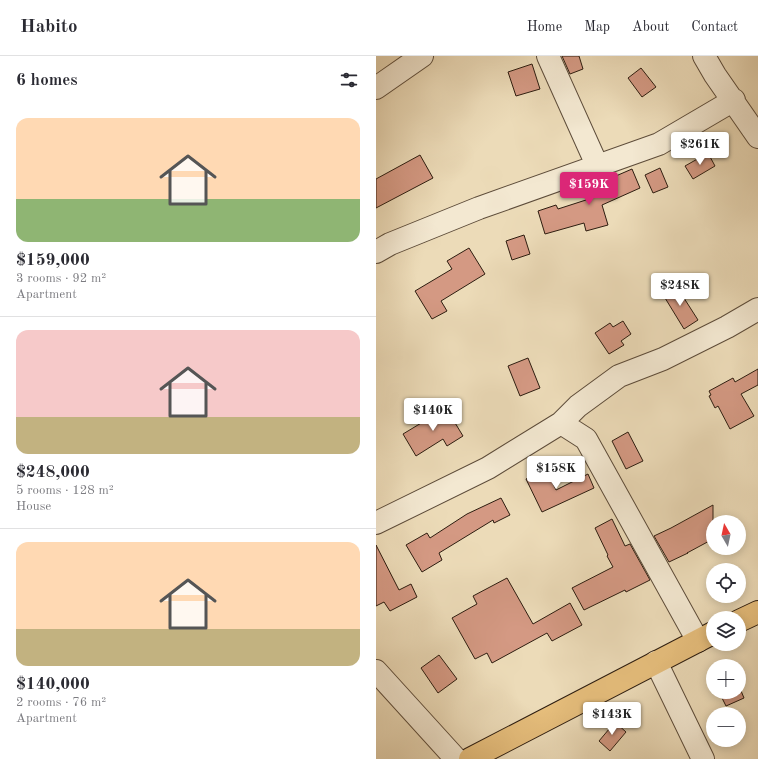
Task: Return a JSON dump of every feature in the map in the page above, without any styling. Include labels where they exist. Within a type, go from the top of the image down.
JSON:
[{"type":"main road","points":[[746,618],[758,612]]},
{"type":"main road","points":[[470,759],[706,637]]},
{"type":"street","points":[[376,88],[422,56]]},
{"type":"street","points":[[548,56],[597,165]]},
{"type":"street","points":[[704,56],[715,75],[734,100],[758,137]]},
{"type":"street","points":[[376,252],[390,244],[472,211],[659,144],[734,100]]},
{"type":"street","points":[[376,523],[488,468],[561,423],[578,406],[619,376],[663,359],[727,327],[758,309]]},
{"type":"street","points":[[561,423],[586,438],[706,637]]},
{"type":"street","points":[[656,662],[703,759]]},
{"type":"street","points":[[376,671],[456,759]]},
{"type":"building","points":[[562,56],[579,56],[583,69],[570,74]]},
{"type":"building","points":[[532,64],[540,89],[516,96],[508,72]]},
{"type":"building","points":[[641,68],[656,87],[642,97],[628,78]]},
{"type":"building","points":[[708,153],[715,166],[693,179],[685,166]]},
{"type":"building","points":[[420,155],[433,178],[376,208],[376,179]]},
{"type":"building","points":[[660,168],[668,187],[653,193],[645,175]]},
{"type":"building","points":[[632,169],[640,188],[602,205],[608,225],[586,231],[584,223],[545,234],[538,211],[556,205],[558,209],[589,199],[586,192],[604,186],[602,182]]},
{"type":"building","points":[[524,235],[530,254],[512,260],[506,241]]},
{"type":"building","points":[[469,248],[485,274],[441,301],[447,311],[432,319],[415,291],[452,269],[447,261]]},
{"type":"building","points":[[675,284],[698,320],[684,329],[662,293]]},
{"type":"building","points":[[623,321],[631,334],[621,341],[624,345],[609,354],[595,333],[610,323],[613,327]]},
{"type":"building","points":[[528,358],[540,388],[520,396],[508,366]]},
{"type":"building","points":[[758,369],[758,385],[741,394],[754,416],[730,429],[718,406],[715,408],[709,396],[711,395],[709,391],[733,378],[735,382]]},
{"type":"building","points":[[446,408],[463,436],[447,446],[443,439],[416,456],[403,434]]},
{"type":"building","points":[[628,432],[643,461],[626,469],[612,441]]},
{"type":"building","points":[[546,469],[556,490],[588,474],[594,488],[542,512],[526,479]]},
{"type":"building","points":[[501,498],[510,515],[494,523],[493,520],[439,553],[442,560],[422,572],[406,545],[427,533],[430,538],[467,514]]},
{"type":"building","points":[[713,505],[713,515],[706,515],[706,543],[669,562],[654,536]]},
{"type":"building","points":[[612,519],[625,546],[630,544],[650,580],[626,592],[625,590],[584,610],[572,588],[613,567],[595,528]]},
{"type":"building","points":[[376,545],[399,590],[411,584],[417,597],[390,611],[384,602],[376,606]]},
{"type":"building","points":[[507,578],[533,624],[570,603],[582,625],[552,641],[547,633],[492,663],[487,653],[475,659],[452,618],[477,604],[473,596]]},
{"type":"building","points":[[439,655],[457,679],[438,693],[421,668]]},
{"type":"building","points":[[722,699],[742,699],[726,706]]},
{"type":"building","points":[[615,722],[626,732],[610,751],[599,741]]}]
